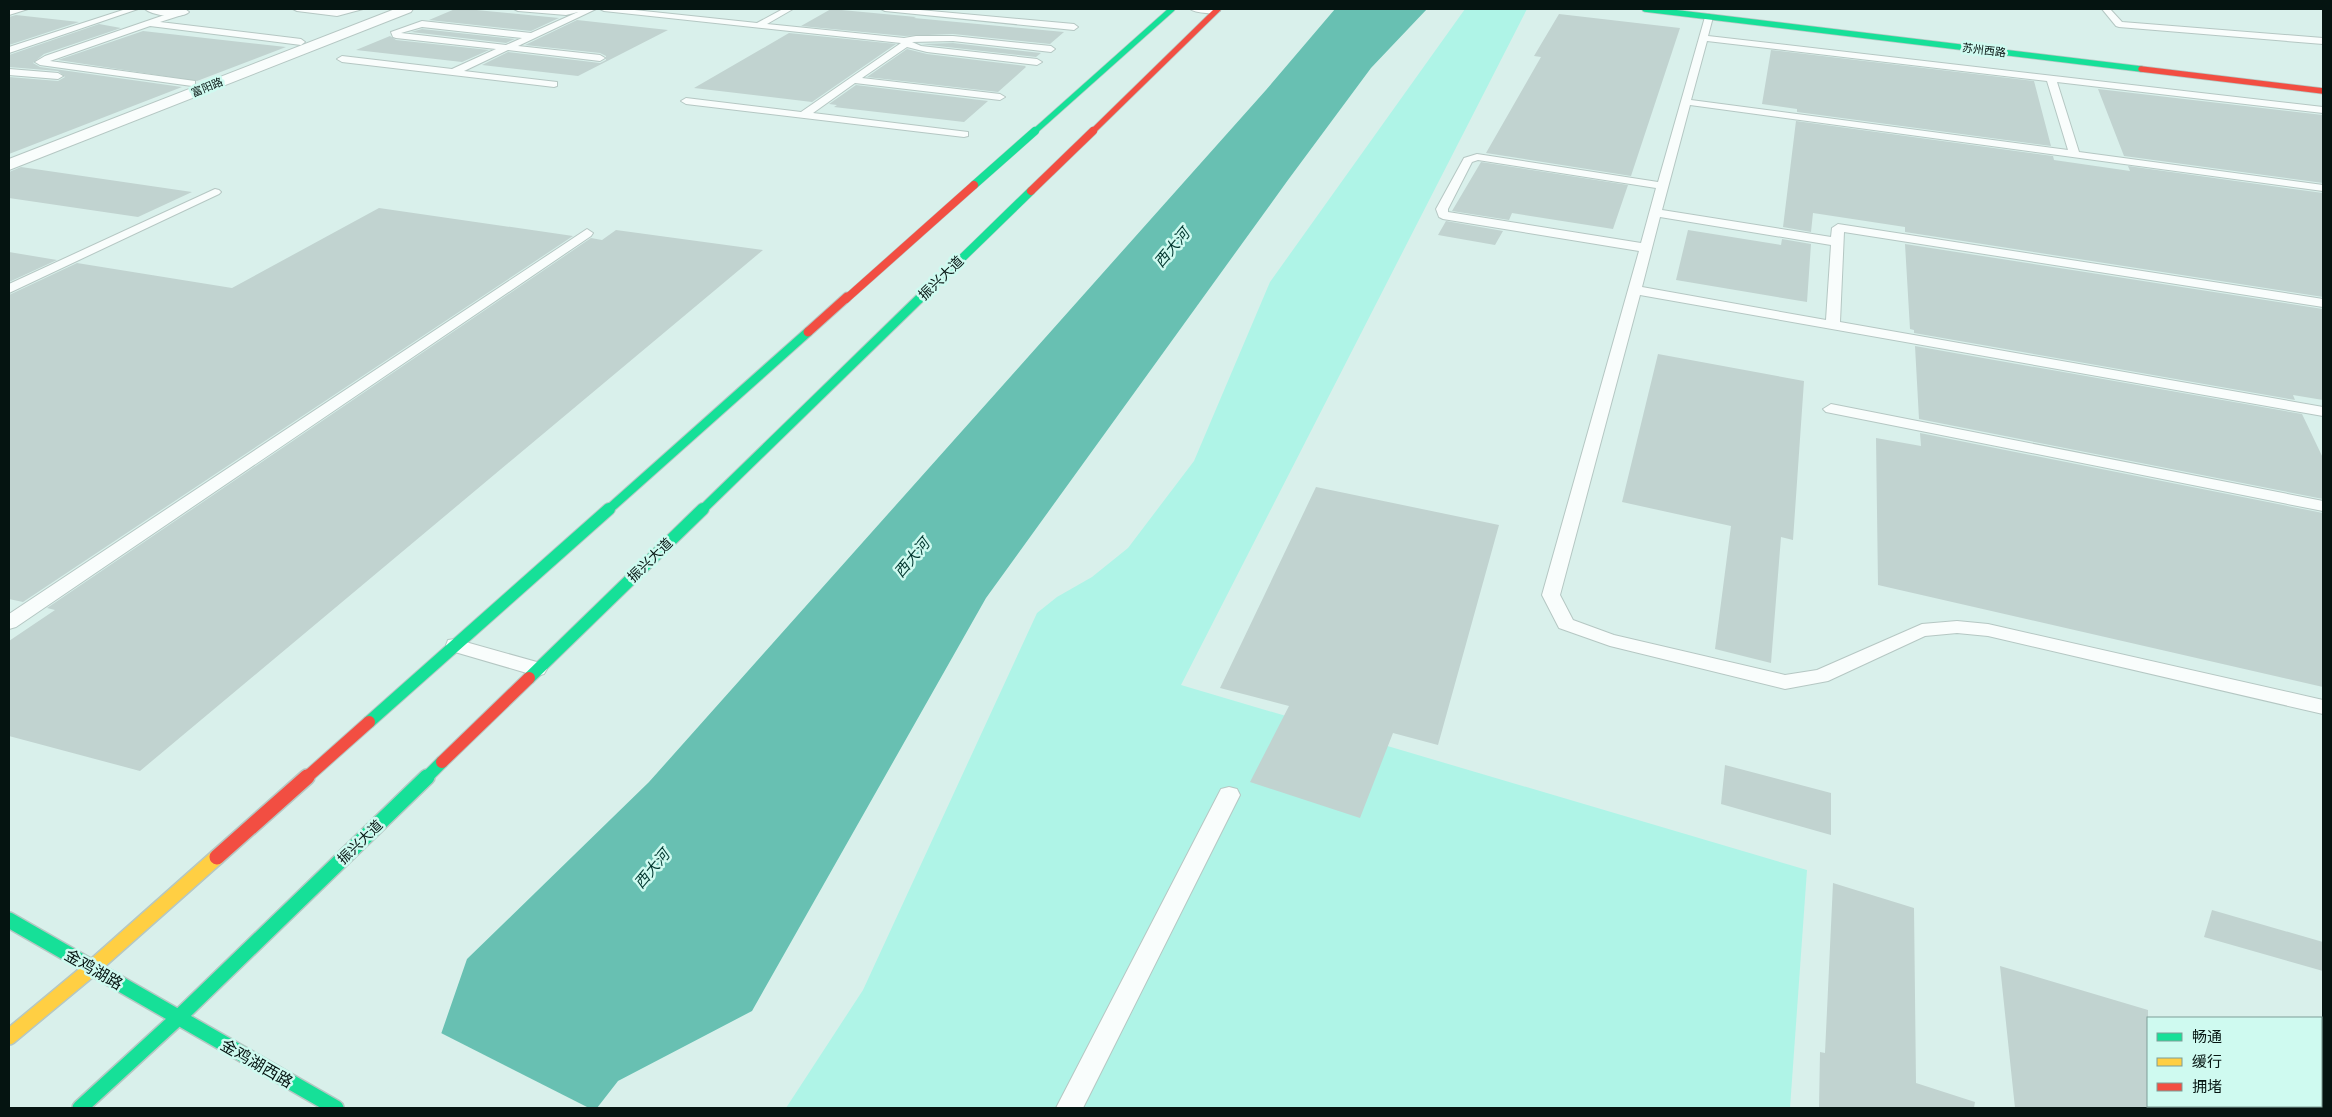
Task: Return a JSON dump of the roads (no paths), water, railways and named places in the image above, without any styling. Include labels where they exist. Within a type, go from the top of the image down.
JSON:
[{"type":"main road","points":[[9,1037],[92,968],[1172,9]]},
{"type":"main road","name":"苏州西路","points":[[1645,9],[2323,91]]},
{"type":"main road","name":"振兴大道","points":[[80,1108],[178,1018],[1217,10]]},
{"type":"main road","name":"金鸡湖路","points":[[9,920],[178,1018]]},
{"type":"main road","name":"金鸡湖西路","points":[[178,1018],[336,1108]]},
{"type":"street","points":[[157,9],[182,12]]},
{"type":"street","name":"富阳路","points":[[9,165],[406,9]]},
{"type":"lane","points":[[9,13],[24,9]]},
{"type":"lane","points":[[9,50],[134,9]]},
{"type":"lane","points":[[297,9],[337,13],[359,9]]},
{"type":"lane","points":[[518,9],[566,12],[582,9]]},
{"type":"lane","points":[[453,72],[592,9]]},
{"type":"lane","points":[[604,9],[760,24],[902,41],[933,51],[952,51],[1037,62]]},
{"type":"lane","points":[[760,24],[789,9]]},
{"type":"lane","points":[[885,9],[1074,27]]},
{"type":"lane","points":[[1194,9],[1217,10]]},
{"type":"lane","points":[[2106,9],[2119,24],[2323,42]]},
{"type":"lane","points":[[182,12],[40,62],[192,83]]},
{"type":"lane","points":[[731,21],[747,13]]},
{"type":"lane","points":[[919,24],[936,14]]},
{"type":"lane","points":[[1709,17],[1551,596],[1566,624],[1610,640],[1770,680],[1786,682],[1821,676],[1922,630],[1957,627],[1988,630],[2323,707]]},
{"type":"lane","points":[[148,24],[301,42]]},
{"type":"lane","points":[[532,36],[422,24],[396,32],[396,35],[600,58]]},
{"type":"lane","points":[[803,115],[854,80],[902,41],[911,30]]},
{"type":"lane","points":[[902,41],[910,38],[942,38],[1051,49]]},
{"type":"lane","points":[[1703,38],[2323,110]]},
{"type":"lane","points":[[342,59],[554,84]]},
{"type":"lane","points":[[9,72],[72,78]]},
{"type":"lane","points":[[2051,78],[2074,154]]},
{"type":"lane","points":[[854,80],[1000,97]]},
{"type":"lane","points":[[686,101],[964,134]]},
{"type":"lane","points":[[1686,102],[2323,188]]},
{"type":"lane","points":[[1646,248],[1443,215],[1442,209],[1468,160],[1477,158],[1663,186]]},
{"type":"lane","points":[[9,289],[215,192]]},
{"type":"lane","points":[[1656,212],[1837,242]]},
{"type":"lane","points":[[1833,325],[1838,228],[2323,303]]},
{"type":"lane","points":[[9,623],[587,233]]},
{"type":"lane","points":[[1634,290],[2323,412]]},
{"type":"lane","points":[[1831,409],[2323,506]]},
{"type":"lane","points":[[455,645],[538,669]]},
{"type":"lane","points":[[1069,1108],[1229,796]]},
{"type":"water","name":"西大河","points":[[1335,9],[1427,9],[1371,68],[986,598],[752,1011],[618,1081],[597,1108],[372,1108],[440,1037],[467,959],[649,782],[1266,90]]}]
